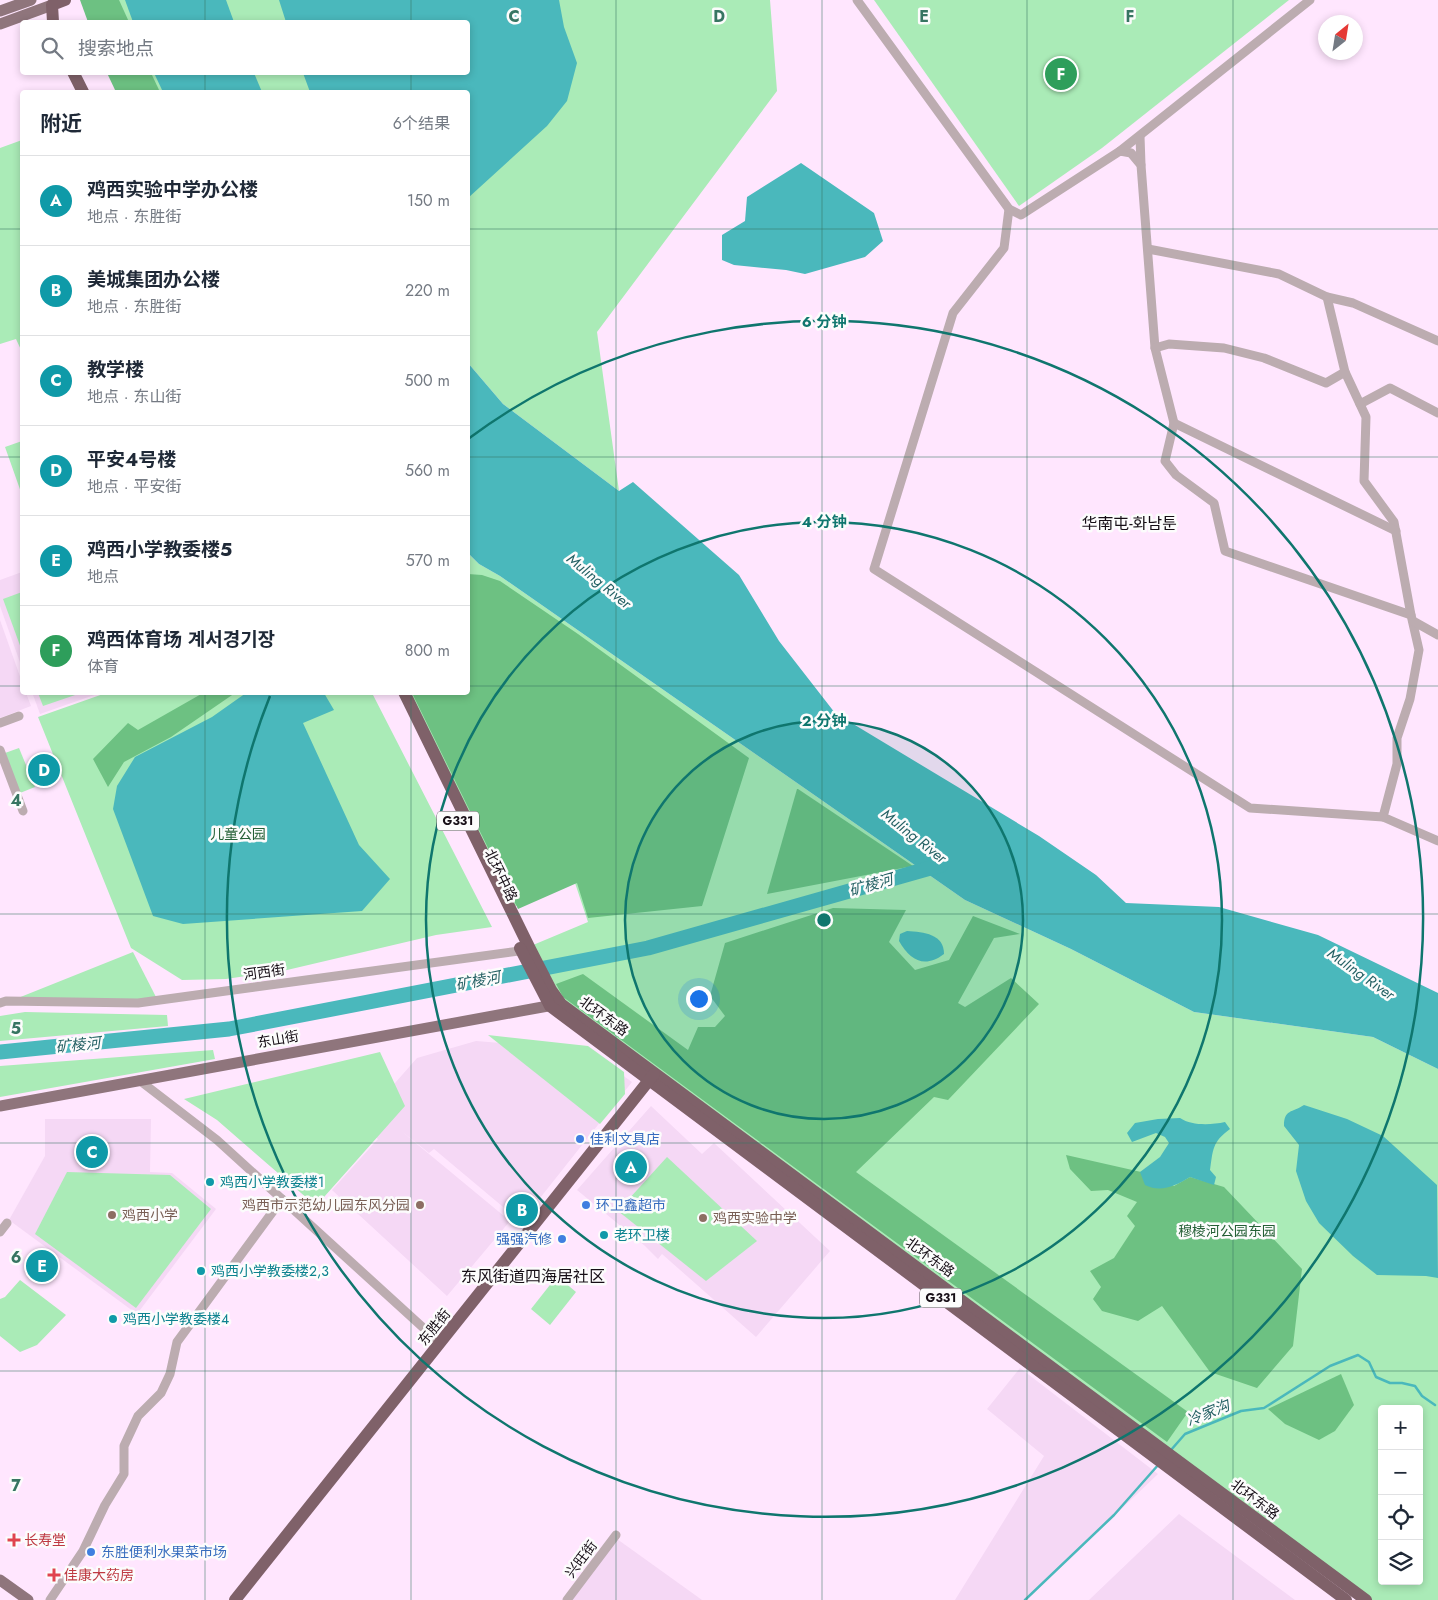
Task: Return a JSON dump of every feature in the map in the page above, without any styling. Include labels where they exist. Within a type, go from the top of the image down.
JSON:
[{"type":"highway","points":[[51,3],[64,0]]},
{"type":"highway","points":[[51,3],[52,20]]},
{"type":"highway","points":[[51,3],[59,20]]},
{"type":"highway","points":[[74,75],[81,90]]},
{"type":"highway","points":[[84,75],[91,90]]},
{"type":"highway","name":"北环中路","points":[[397,695],[546,990]]},
{"type":"highway","name":"北环中路","points":[[405,695],[526,950]]},
{"type":"highway","name":"北环东路","points":[[546,990],[555,1005],[1366,1600]]},
{"type":"highway","name":"北环东路","points":[[652,1076],[1346,1600]]},
{"type":"highway","name":"东胜街","points":[[235,1600],[652,1076]]},
{"type":"main road","points":[[0,11],[31,0]]},
{"type":"main road","points":[[0,24],[51,3]]},
{"type":"main road","name":"东山街","points":[[0,1106],[555,1005]]},
{"type":"main road","points":[[0,1580],[28,1600]]},
{"type":"street","points":[[857,0],[1009,210],[1021,215],[1120,151],[1310,0]]},
{"type":"street","points":[[1140,136],[1155,348],[1174,424],[1165,461],[1176,475],[1214,503],[1225,551],[1412,618],[1438,634]]},
{"type":"street","points":[[1120,151],[1131,153],[1141,165]]},
{"type":"street","points":[[1009,210],[1004,248],[952,313],[874,569],[1250,808],[1383,817],[1438,841]]},
{"type":"street","points":[[1148,249],[1279,274],[1327,297],[1353,303],[1438,341]]},
{"type":"street","points":[[1327,297],[1345,372],[1366,417],[1364,481],[1394,522],[1419,650],[1410,699],[1396,738],[1397,764],[1383,817]]},
{"type":"street","points":[[1155,348],[1169,344],[1224,348],[1264,358],[1326,383],[1345,372]]},
{"type":"street","points":[[1360,404],[1390,388],[1438,413]]},
{"type":"street","points":[[1174,424],[1396,531]]},
{"type":"street","points":[[0,723],[19,716]]},
{"type":"street","points":[[0,750],[23,811]]},
{"type":"street","name":"河西街","points":[[0,1003],[6,1001],[138,1003],[526,950]]},
{"type":"street","points":[[139,1080],[217,1140],[440,1343]]},
{"type":"street","points":[[50,1600],[83,1551],[105,1505],[124,1474],[124,1446],[138,1416],[162,1393],[170,1374],[176,1342],[282,1199]]},
{"type":"street","points":[[0,1232],[7,1223]]},
{"type":"street","name":"兴旺街","points":[[567,1600],[616,1535]]},
{"type":"shaded area","points":[[20,573],[20,662],[0,606],[0,580]]},
{"type":"shaded area","points":[[0,620],[20,676],[20,695],[27,695],[31,706],[0,718]]},
{"type":"shaded area","points":[[33,695],[94,695],[40,714]]},
{"type":"shaded area","points":[[476,1041],[587,1050],[632,1082],[521,1222],[434,1149],[429,1153],[400,1130],[510,1221],[447,1296],[332,1190],[378,1139],[359,1124],[417,1058]]},
{"type":"shaded area","name":"鸡西实验中学","points":[[651,1106],[702,1154],[714,1143],[830,1251],[756,1337],[662,1254],[658,1259],[577,1190]]},
{"type":"shaded area","name":"鸡西小学","points":[[45,1119],[151,1119],[150,1172],[172,1173],[216,1209],[137,1314],[9,1220],[45,1156]]},
{"type":"shaded area","points":[[1020,1368],[1158,1474],[1026,1600],[955,1600],[1044,1456],[987,1409]]},
{"type":"shaded area","points":[[1179,1514],[1295,1600],[1089,1600]]},
{"type":"shaded area","points":[[617,1539],[702,1600],[572,1600]]},
{"type":"green space","points":[[80,0],[119,0],[128,20],[87,20]]},
{"type":"green space","points":[[84,0],[770,0],[777,91],[597,332],[619,491],[503,404],[470,365],[470,90],[117,90],[109,75],[470,75],[470,20],[90,20]]},
{"type":"green space","points":[[874,0],[1289,0],[1102,148],[1019,206]]},
{"type":"green space","points":[[108,75],[152,75],[159,90],[115,90]]},
{"type":"green space","points":[[20,141],[20,348],[16,339],[0,344],[0,148]]},
{"type":"green space","points":[[20,442],[20,489],[5,447]]},
{"type":"green space","name":"穆棱河公园东园","points":[[470,555],[479,564],[500,576],[965,900],[1071,949],[1194,1012],[1373,1037],[1438,1069],[1438,1600],[1371,1600],[562,1000],[533,945],[588,922],[574,880],[513,907],[411,695],[470,695]]},
{"type":"green space","points":[[470,574],[482,575],[500,581],[578,634],[749,758],[702,906],[588,918],[577,883],[518,909],[413,695],[470,695]]},
{"type":"green space","points":[[20,593],[20,646],[3,599]]},
{"type":"green space","points":[[39,695],[75,695],[43,706]]},
{"type":"green space","name":"儿童公园","points":[[100,695],[373,695],[492,927],[436,935],[287,970],[226,979],[182,980],[131,948],[38,717]]},
{"type":"green space","points":[[199,695],[232,695],[171,737],[124,762],[108,787],[93,759],[128,723],[138,730]]},
{"type":"green space","points":[[19,748],[35,787],[20,793],[5,753]]},
{"type":"green space","points":[[798,789],[913,866],[767,894]]},
{"type":"green space","points":[[833,908],[906,910],[889,942],[915,970],[949,960],[973,916],[1020,934],[994,938],[958,1003],[965,1007],[1011,978],[1039,1004],[948,1100],[934,1097],[856,1172],[1188,1412],[1167,1442],[563,997],[556,984],[583,974],[688,1050],[698,1027],[715,1027],[725,1016],[710,996],[725,943]]},
{"type":"green space","points":[[133,952],[156,997],[135,1001],[18,998]]},
{"type":"green space","points":[[25,1012],[167,1015],[168,1026],[0,1041],[0,1016]]},
{"type":"green space","points":[[488,1035],[588,1046],[624,1072],[625,1094],[600,1124]]},
{"type":"green space","points":[[213,1050],[215,1059],[0,1097],[0,1066]]},
{"type":"green space","points":[[380,1052],[405,1106],[316,1206],[217,1120],[184,1099]]},
{"type":"green space","points":[[1066,1155],[1150,1174],[1174,1186],[1190,1177],[1224,1187],[1302,1269],[1293,1346],[1257,1388],[1210,1372],[1162,1306],[1138,1321],[1102,1311],[1093,1299],[1101,1287],[1090,1271],[1114,1258],[1135,1226],[1127,1216],[1137,1202],[1108,1190],[1091,1191],[1070,1169]]},
{"type":"green space","points":[[667,1157],[757,1241],[706,1281],[618,1211]]},
{"type":"green space","name":"鸡西小学","points":[[67,1172],[170,1175],[211,1209],[136,1308],[35,1234]]},
{"type":"green space","points":[[557,1276],[576,1292],[550,1325],[531,1309]]},
{"type":"green space","points":[[20,1280],[66,1315],[37,1345],[20,1352],[0,1336],[0,1299],[5,1297]]},
{"type":"green space","points":[[1341,1374],[1354,1405],[1335,1431],[1319,1440],[1285,1424],[1268,1409]]},
{"type":"water","points":[[125,0],[226,0],[233,20],[132,20]]},
{"type":"water","points":[[279,0],[559,0],[564,27],[577,63],[567,101],[547,126],[470,196],[470,90],[309,90],[304,75],[470,75],[470,20],[285,20]]},
{"type":"water","points":[[155,75],[255,75],[261,90],[162,90]]},
{"type":"water","points":[[801,163],[874,213],[883,241],[865,257],[805,274],[786,270],[734,265],[722,260],[722,235],[745,221],[747,197]]},
{"type":"water","name":"Muling River","points":[[470,365],[503,404],[619,491],[633,482],[739,575],[779,641],[835,713],[1039,836],[1096,875],[1126,903],[1219,907],[1318,935],[1438,993],[1438,1069],[1373,1037],[1194,1012],[1071,949],[965,900],[500,576],[479,564],[470,555]]},
{"type":"water","points":[[243,695],[325,695],[334,710],[303,723],[359,845],[390,879],[362,911],[183,924],[153,916],[113,809],[117,786],[135,757],[212,717]]},
{"type":"water","points":[[907,931],[926,933],[937,938],[941,942],[944,954],[930,961],[918,960],[913,957],[903,948],[899,941],[900,934]]},
{"type":"water","points":[[1304,1105],[1347,1119],[1383,1136],[1437,1185],[1438,1278],[1377,1275],[1353,1256],[1319,1223],[1306,1201],[1296,1171],[1299,1145],[1284,1126],[1287,1114]]},
{"type":"water","points":[[1180,1118],[1185,1121],[1202,1124],[1225,1122],[1230,1129],[1214,1147],[1210,1170],[1216,1177],[1214,1185],[1190,1177],[1168,1187],[1157,1188],[1145,1185],[1140,1172],[1160,1157],[1169,1143],[1165,1137],[1156,1133],[1132,1142],[1127,1133],[1135,1123]]},
{"type":"waterway","name":"矿棱河","points":[[0,1052],[229,1029],[648,948],[941,865]]},
{"type":"waterway","name":"冷家沟","points":[[1171,1450],[1185,1434],[1241,1411],[1264,1408],[1330,1366],[1358,1355],[1369,1362],[1376,1377],[1390,1383],[1415,1386],[1422,1396],[1435,1405]]},
{"type":"waterway","name":"冷家沟","points":[[1025,1600],[1114,1515],[1159,1464]]},
{"type":"place","name":"鸡西体育场 계서경기장","points":[[1061,74]]},
{"type":"place","name":"平安4号楼","points":[[44,770]]},
{"type":"place","name":"佳利文具店","points":[[580,1139]]},
{"type":"place","name":"教学楼","points":[[92,1152]]},
{"type":"place","name":"鸡西实验中学办公楼","points":[[631,1167]]},
{"type":"place","name":"鸡西小学教委楼1","points":[[210,1182]]},
{"type":"place","name":"鸡西市示范幼儿园东风分园","points":[[420,1205]]},
{"type":"place","name":"环卫鑫超市","points":[[586,1205]]},
{"type":"place","name":"美城集团办公楼","points":[[522,1210]]},
{"type":"place","name":"鸡西小学","points":[[112,1215]]},
{"type":"place","name":"鸡西实验中学","points":[[703,1218]]},
{"type":"place","name":"老环卫楼","points":[[604,1235]]},
{"type":"place","name":"强强汽修","points":[[562,1239]]},
{"type":"place","name":"鸡西小学教委楼5","points":[[42,1266]]},
{"type":"place","name":"鸡西小学教委楼2,3","points":[[201,1271]]},
{"type":"place","name":"鸡西小学教委楼4","points":[[113,1319]]},
{"type":"place","name":"长寿堂","points":[[14,1540]]},
{"type":"place","name":"东胜便利水果菜市场","points":[[91,1552]]},
{"type":"place","name":"佳康大药房","points":[[54,1575]]},
{"type":"district","name":"华南屯-화남툰","points":[[1129,523]]},
{"type":"district","name":"东风街道四海居社区","points":[[533,1276]]}]
